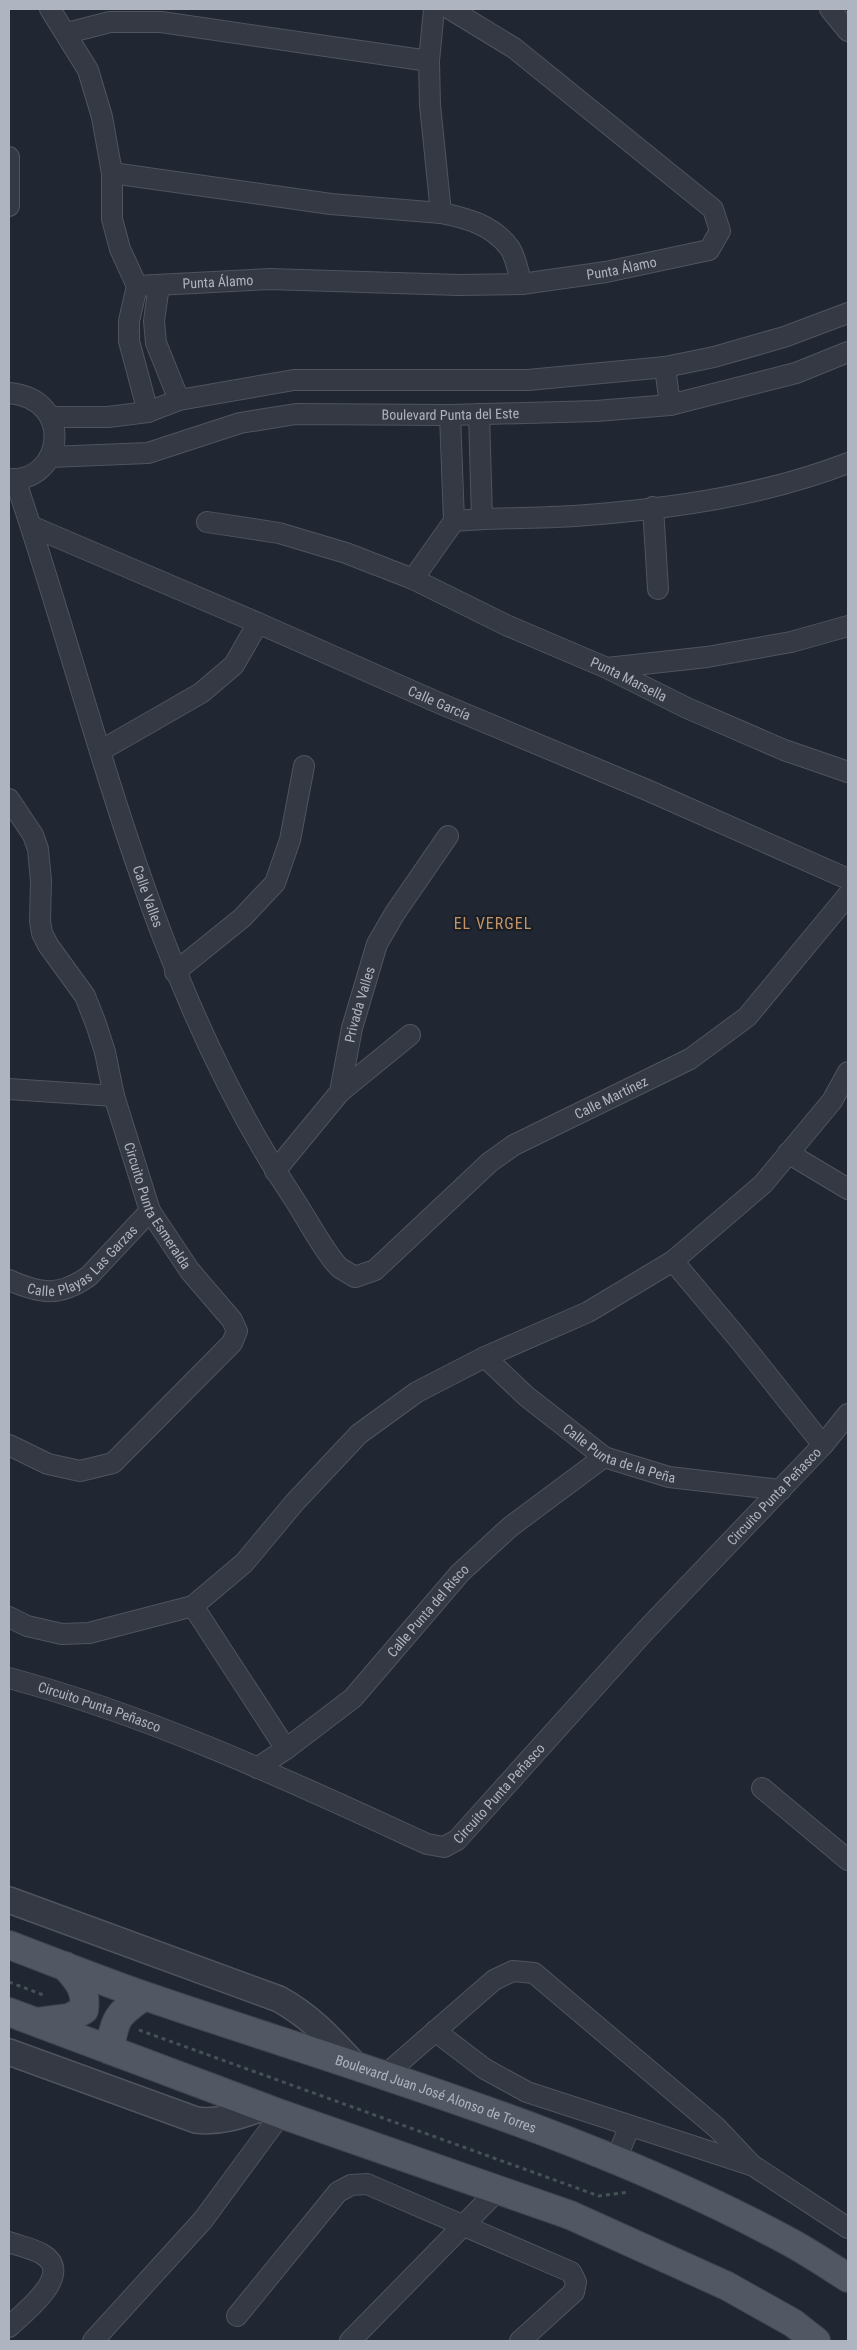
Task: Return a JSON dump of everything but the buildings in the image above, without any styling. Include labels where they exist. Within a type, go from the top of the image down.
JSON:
[{"type":"main road","name":"Boulevard Juan José Alonso de Torres","points":[[9,1945],[144,1996],[353,2063],[616,2159],[787,2240],[848,2278]]},
{"type":"main road","points":[[36,2023],[69,2018],[84,2010],[86,1998],[83,1988],[65,1966]]},
{"type":"main road","points":[[110,2050],[115,2021],[126,2009],[144,1996]]},
{"type":"main road","points":[[9,2012],[273,2110],[499,2189],[606,2230],[728,2286],[793,2323],[816,2341]]},
{"type":"street","points":[[50,9],[67,33],[88,70],[102,118],[112,173],[112,219],[120,249],[136,286],[129,321],[129,341],[148,412]]},
{"type":"street","points":[[434,9],[429,60],[430,105],[441,213]]},
{"type":"street","name":"Punta Álamo","points":[[136,286],[270,279],[459,285],[522,284],[606,272],[709,250],[720,231],[712,209],[514,48],[450,9]]},
{"type":"street","points":[[830,9],[848,31]]},
{"type":"street","points":[[67,33],[110,22],[161,22],[429,60]]},
{"type":"street","points":[[9,157],[9,206]]},
{"type":"street","points":[[112,173],[331,204],[441,213],[464,218],[488,228],[510,248],[522,284]]},
{"type":"street","points":[[159,285],[154,322],[156,343],[179,400]]},
{"type":"street","points":[[51,417],[108,417],[148,412],[179,400],[294,380],[528,380],[665,367],[714,357],[776,339],[848,312]]},
{"type":"street","name":"Boulevard Punta del Este","points":[[50,456],[148,453],[240,424],[296,414],[450,416],[596,411],[670,405],[796,373],[848,352]]},
{"type":"street","points":[[665,367],[670,405]]},
{"type":"street","points":[[9,393],[24,394],[40,403],[51,417],[55,437],[50,456],[41,468],[29,476],[12,479]]},
{"type":"street","points":[[479,414],[482,518]]},
{"type":"street","points":[[413,579],[454,521],[450,416]]},
{"type":"street","points":[[454,521],[482,518],[587,515],[730,498],[824,472],[848,463]]},
{"type":"street","name":"Calle Valles","points":[[12,479],[31,526],[140,876],[175,972],[225,1078],[275,1171],[339,1266],[355,1277]]},
{"type":"street","points":[[653,507],[658,589]]},
{"type":"street","name":"Punta Marsella","points":[[207,522],[278,533],[346,553],[413,579],[506,626],[607,668],[713,720],[784,750],[848,772]]},
{"type":"street","name":"Calle García","points":[[31,526],[258,623],[438,703],[647,790],[848,879]]},
{"type":"street","points":[[100,751],[202,693],[234,665],[258,623]]},
{"type":"street","points":[[607,668],[707,657],[791,642],[848,626]]},
{"type":"street","points":[[175,972],[242,918],[275,883],[290,840],[304,766]]},
{"type":"street","name":"Circuito Punta Esmeralda","points":[[9,799],[33,835],[38,849],[42,933],[48,945],[85,996],[106,1052],[114,1096],[150,1211],[190,1270],[232,1320],[237,1332],[232,1343],[113,1463],[80,1471],[48,1464],[9,1445]]},
{"type":"street","name":"Privada Valles","points":[[275,1171],[340,1092],[352,1028],[377,944],[395,912],[448,836]]},
{"type":"street","name":"Calle Martínez","points":[[355,1277],[375,1270],[490,1162],[514,1145],[690,1059],[747,1016],[848,894]]},
{"type":"street","points":[[340,1092],[410,1035]]},
{"type":"street","points":[[9,1617],[28,1626],[62,1634],[89,1634],[193,1606],[244,1563],[295,1502],[359,1434],[417,1392],[485,1357],[588,1312],[673,1261],[763,1184],[832,1101],[848,1072]]},
{"type":"street","points":[[9,1089],[114,1096]]},
{"type":"street","points":[[788,1153],[848,1190]]},
{"type":"street","name":"Calle Playas Las Garzas","points":[[9,1280],[43,1292],[62,1291],[77,1285],[89,1276],[150,1211]]},
{"type":"street","points":[[673,1261],[742,1342],[822,1445]]},
{"type":"street","name":"Calle Punta de la Peña","points":[[485,1357],[526,1396],[604,1457],[669,1477],[781,1490]]},
{"type":"street","name":"Circuito Punta Peñasco","points":[[9,1678],[139,1720],[257,1768],[427,1844],[444,1847],[458,1840],[645,1631],[781,1490],[848,1414]]},
{"type":"street","name":"Calle Punta del Risco","points":[[257,1768],[286,1749],[353,1698],[460,1573],[510,1527],[604,1457]]},
{"type":"street","points":[[193,1606],[286,1749]]},
{"type":"street","points":[[762,1788],[848,1860]]},
{"type":"street","points":[[9,1900],[280,1999],[303,2013],[323,2029],[353,2063]]},
{"type":"street","points":[[385,2075],[494,1980],[513,1971],[534,1973],[710,2122],[752,2165],[848,2228]]},
{"type":"street","points":[[435,2031],[485,2069],[527,2092],[752,2165]]},
{"type":"street","points":[[9,2052],[196,2120],[212,2122],[273,2110]]},
{"type":"street","points":[[93,2341],[203,2220],[273,2110]]},
{"type":"street","points":[[616,2159],[630,2126]]},
{"type":"street","points":[[237,2316],[338,2192],[351,2185],[367,2184],[572,2272],[576,2282],[574,2292],[520,2341]]},
{"type":"street","points":[[350,2341],[499,2189]]},
{"type":"street","points":[[9,2242],[42,2254],[51,2262],[54,2269],[53,2278],[47,2289],[9,2327]]},
{"type":"path","points":[[9,1982],[51,1998]]},
{"type":"path","points":[[115,2021],[600,2196],[636,2192]]},
{"type":"district","name":"EL VERGEL","points":[[493,923]]}]
